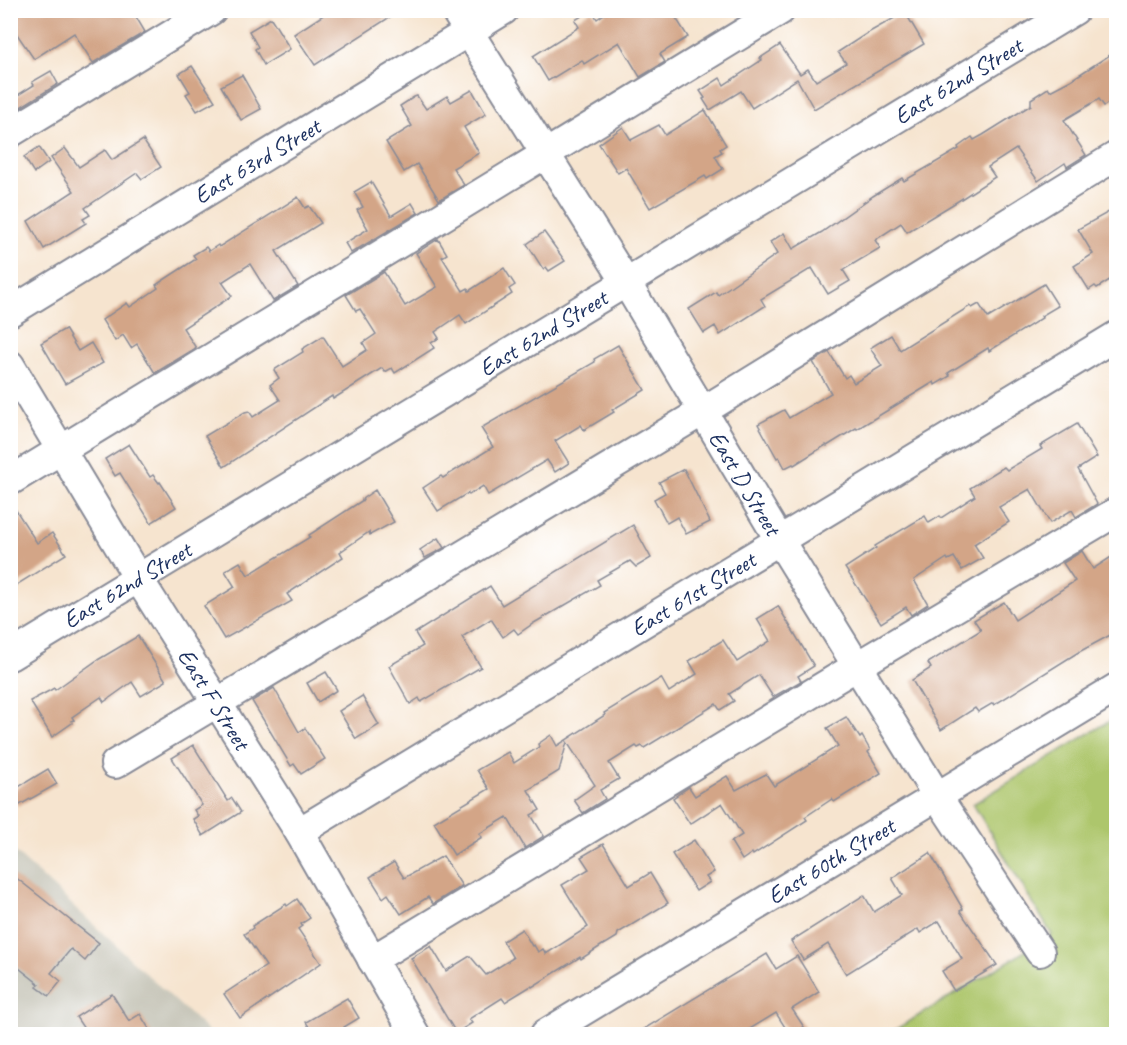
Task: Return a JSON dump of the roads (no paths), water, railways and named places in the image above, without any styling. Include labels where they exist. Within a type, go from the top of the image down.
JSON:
[{"type":"street","points":[[10,133],[212,10]]},
{"type":"street","name":"East 63rd Street","points":[[10,312],[462,21],[504,10]]},
{"type":"street","points":[[10,481],[781,10]]},
{"type":"street","name":"East 62nd Street","points":[[10,656],[1075,10]]},
{"type":"street","name":"East D Street","points":[[462,21],[626,282],[856,666],[937,796],[1040,952]]},
{"type":"street","points":[[115,764],[703,411],[1116,156]]},
{"type":"street","name":"East 61st Street","points":[[299,832],[1116,336]]},
{"type":"street","name":"East F Street","points":[[10,365],[138,578],[299,832],[415,1035]]},
{"type":"street","points":[[372,960],[856,666],[1116,512]]},
{"type":"street","name":"East 60th Street","points":[[545,1035],[1116,688]]}]
